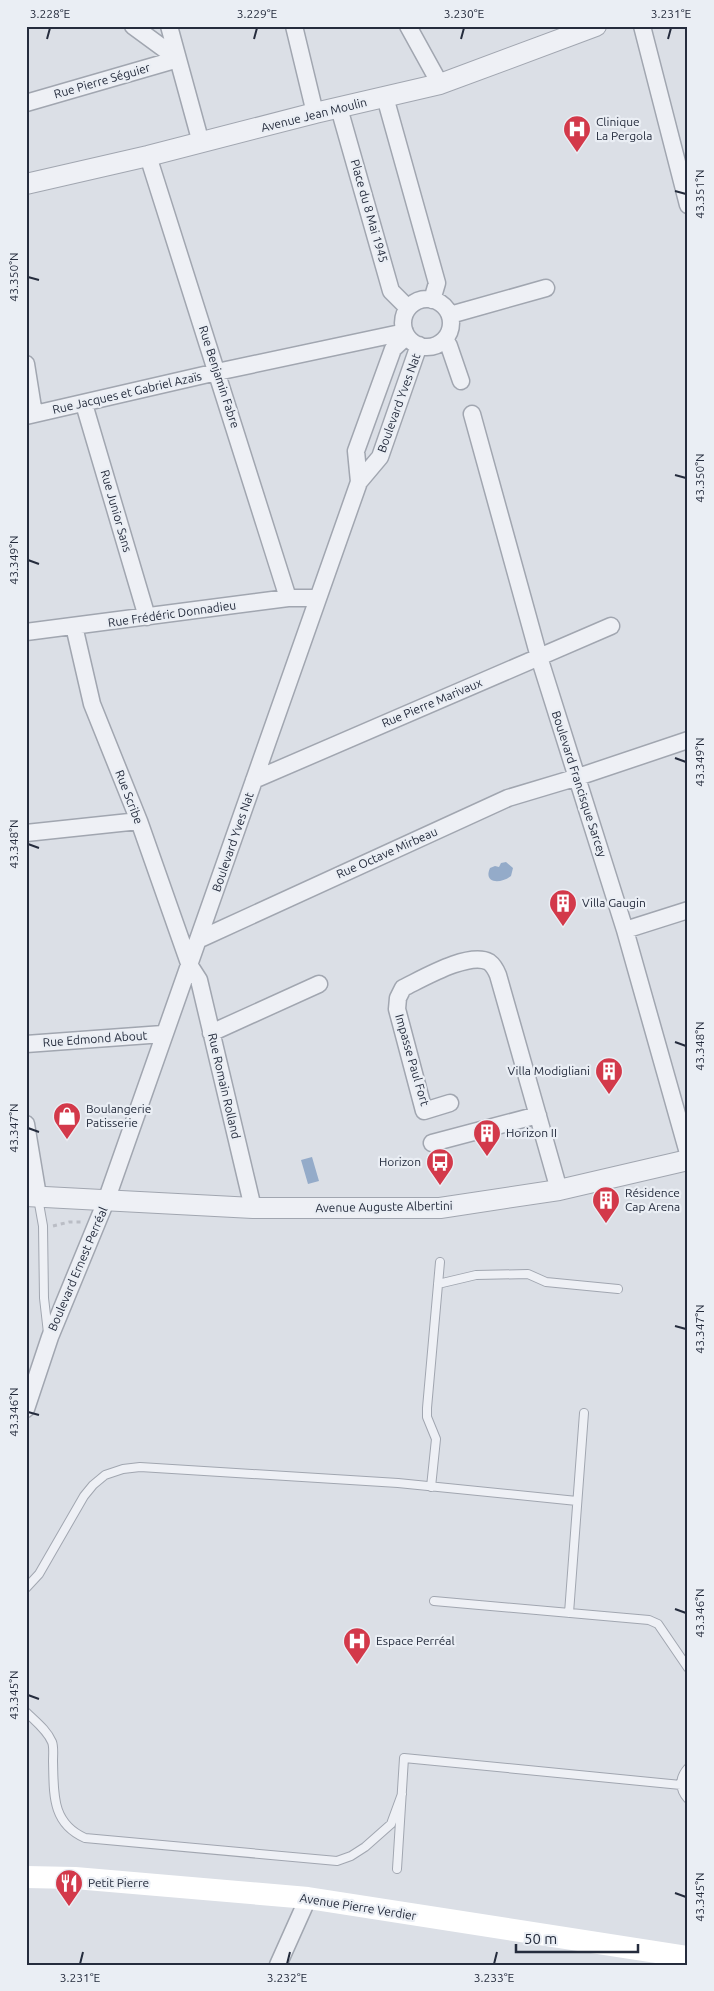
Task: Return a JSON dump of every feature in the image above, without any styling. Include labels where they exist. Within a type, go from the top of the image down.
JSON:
[{"type":"main road","name":"Avenue Pierre Verdier","points":[[26,1877],[75,1878],[308,1898],[688,1957]]},
{"type":"street","points":[[133,26],[178,59]]},
{"type":"street","points":[[169,26],[200,144]]},
{"type":"street","points":[[294,26],[315,113]]},
{"type":"street","points":[[408,26],[440,84]]},
{"type":"street","name":"Avenue Jean Moulin","points":[[26,184],[200,144],[315,113],[440,84],[596,26]]},
{"type":"street","points":[[642,26],[688,205]]},
{"type":"street","name":"Rue Pierre Séguier","points":[[26,103],[178,59]]},
{"type":"street","points":[[385,97],[437,283],[432,300]]},
{"type":"street","name":"Place du 8 Mai 1945","points":[[339,108],[391,291],[408,308]]},
{"type":"street","name":"Rue Benjamin Fabre","points":[[148,156],[288,598]]},
{"type":"street","points":[[450,315],[546,288]]},
{"type":"street","points":[[423,299],[432,300],[446,308],[450,315],[451,324],[445,339],[428,347],[410,338],[404,316],[408,308],[415,302],[423,299]]},
{"type":"street","name":"Rue Jacques et Gabriel Azaïs","points":[[30,415],[217,372],[410,338]]},
{"type":"street","name":"Boulevard Yves Nat","points":[[359,482],[356,451],[393,349],[410,338]]},
{"type":"street","name":"Boulevard Yves Nat","points":[[106,1201],[359,482],[380,457],[410,338]]},
{"type":"street","points":[[445,339],[461,381]]},
{"type":"street","points":[[26,364],[30,415]]},
{"type":"street","name":"Rue Junior Sans","points":[[84,404],[147,617]]},
{"type":"street","name":"Boulevard Francisque Sarcey","points":[[472,414],[539,657],[625,930],[688,1153]]},
{"type":"street","name":"Rue Frédéric Donnadieu","points":[[26,632],[288,598],[317,598]]},
{"type":"street","name":"Rue Scribe","points":[[74,626],[92,704],[139,822],[190,966]]},
{"type":"street","name":"Rue Pierre Marivaux","points":[[254,780],[611,626]]},
{"type":"street","name":"Rue Octave Mirbeau","points":[[200,938],[508,798],[688,740]]},
{"type":"street","points":[[26,833],[139,822]]},
{"type":"street","points":[[625,930],[688,910]]},
{"type":"street","name":"Impasse Paul Fort","points":[[450,1103],[424,1110],[397,1009],[398,998],[403,988],[467,960],[481,959],[489,962],[498,975],[559,1190]]},
{"type":"street","name":"Rue Romain Rolland","points":[[190,966],[199,980],[253,1208]]},
{"type":"street","points":[[211,1033],[319,984]]},
{"type":"street","name":"Rue Edmond About","points":[[26,1044],[164,1034]]},
{"type":"street","points":[[432,1143],[538,1115]]},
{"type":"street","points":[[26,1124],[32,1196]]},
{"type":"street","name":"Avenue Auguste Albertini","points":[[32,1196],[253,1208],[440,1208],[559,1190],[688,1160]]},
{"type":"street","name":"Boulevard Ernest Perréal","points":[[26,1409],[50,1337],[106,1201]]},
{"type":"street","points":[[278,1965],[308,1898]]},
{"type":"lane","name":"Boulevard Ernest Perréal","points":[[32,1196],[43,1226],[44,1298],[47,1329],[50,1337]]},
{"type":"lane","points":[[431,1487],[436,1439],[427,1417],[427,1408],[440,1262]]},
{"type":"lane","points":[[438,1284],[476,1275],[528,1274],[546,1282],[618,1289]]},
{"type":"lane","points":[[569,1613],[584,1413]]},
{"type":"lane","points":[[26,1588],[39,1574],[84,1496],[105,1475],[123,1469],[140,1467],[431,1487],[578,1501]]},
{"type":"lane","points":[[434,1601],[642,1620],[658,1624],[688,1668]]},
{"type":"lane","points":[[26,1712],[53,1742],[54,1790],[59,1814],[72,1832],[85,1838],[337,1861],[351,1856],[365,1847],[391,1824],[402,1794]]},
{"type":"lane","points":[[397,1869],[404,1758],[681,1785]]},
{"type":"lane","points":[[688,1768],[682,1775],[681,1785],[684,1795],[688,1799]]},
{"type":"path","points":[[43,1226],[69,1222],[97,1224]]},
{"type":"water","points":[[506,862],[513,868],[511,876],[498,881],[491,880],[488,873],[490,868],[499,867],[501,863]]},
{"type":"water","points":[[312,1157],[319,1181],[308,1184],[301,1160]]},
{"type":"place","name":"Clinique La Pergola","points":[[577,153]]},
{"type":"place","name":"Villa Gaugin","points":[[563,927]]},
{"type":"place","name":"Villa Modigliani","points":[[609,1095]]},
{"type":"place","name":"Boulangerie Patisserie","points":[[67,1140]]},
{"type":"place","name":"Horizon II","points":[[487,1157]]},
{"type":"place","name":"Horizon","points":[[440,1186]]},
{"type":"place","name":"Résidence Cap Arena","points":[[606,1224]]},
{"type":"place","name":"Espace Perréal","points":[[357,1665]]},
{"type":"place","name":"Petit Pierre","points":[[69,1907]]}]
